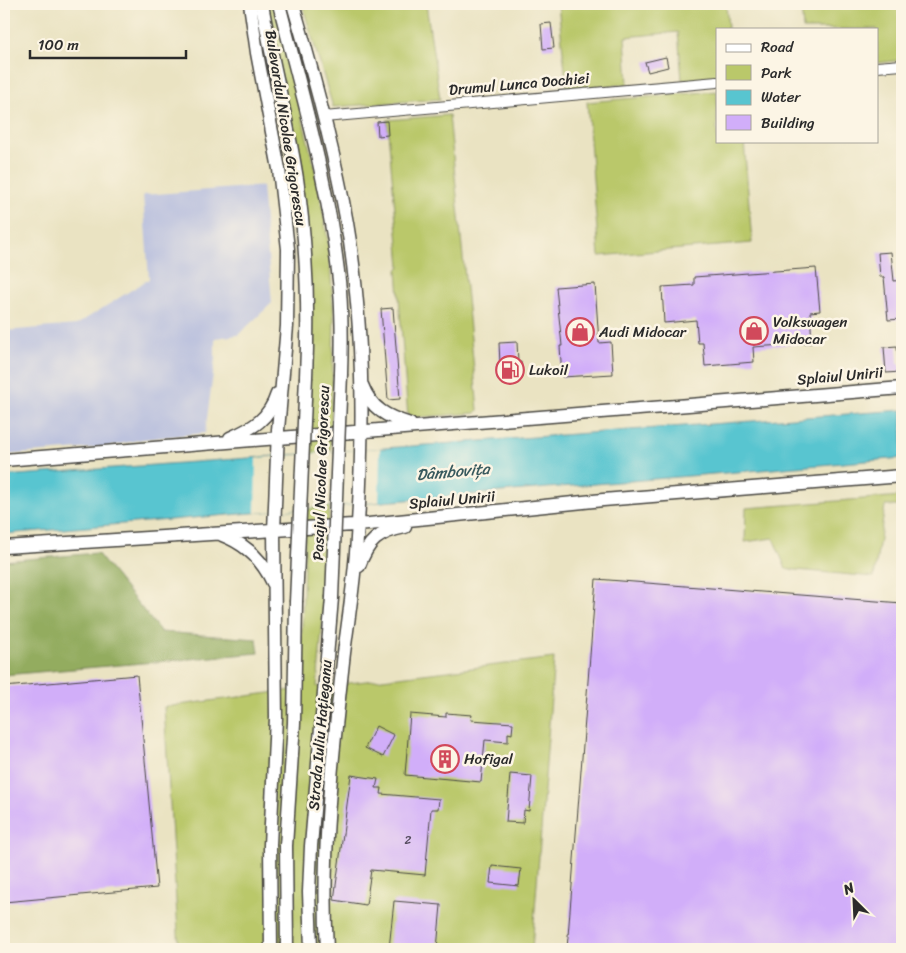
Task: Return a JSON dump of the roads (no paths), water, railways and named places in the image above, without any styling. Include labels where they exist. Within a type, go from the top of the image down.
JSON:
[{"type":"main road","name":"Bulevardul Nicolae Grigorescu","points":[[250,4],[257,53],[279,169],[287,230],[288,304],[278,437],[274,531]]},
{"type":"main road","name":"Pasajul Nicolae Grigorescu","points":[[262,4],[290,138],[301,208],[306,261],[308,326],[296,602],[294,723],[286,846],[287,949]]},
{"type":"main road","name":"Pasajul Nicolae Grigorescu","points":[[279,4],[317,157],[331,226],[341,304],[341,374],[332,598],[311,855],[309,892],[311,949]]},
{"type":"main road","name":"Bulevardul Nicolae Grigorescu","points":[[293,4],[324,117],[343,201],[352,259],[358,316],[360,380],[361,431],[358,525]]},
{"type":"main road","points":[[221,442],[246,430],[267,415],[275,400],[283,375]]},
{"type":"main road","points":[[360,380],[369,400],[376,409],[390,418],[417,426]]},
{"type":"main road","name":"Splaiul Unirii","points":[[4,460],[902,388]]},
{"type":"main road","name":"Splaiul Unirii","points":[[4,547],[358,525],[603,500],[902,476]]},
{"type":"main road","points":[[354,580],[366,549],[375,538],[394,530],[438,518]]},
{"type":"main road","name":"Strada Iuliu Hațieganu","points":[[327,949],[325,890],[330,796],[354,580],[358,525]]},
{"type":"main road","points":[[271,949],[270,855],[276,718],[274,531]]},
{"type":"main road","points":[[218,534],[238,542],[254,553],[275,587]]},
{"type":"street","points":[[878,67],[902,65]]},
{"type":"street","name":"Drumul Lunca Dochiei","points":[[324,117],[716,82]]},
{"type":"water","name":"Dâmbovița","points":[[902,410],[902,458],[4,534],[4,476]]},
{"type":"place","name":"Volkswagen Midocar","points":[[754,331]]},
{"type":"place","name":"Audi Midocar","points":[[580,332]]},
{"type":"place","name":"Lukoil","points":[[510,370]]},
{"type":"place","name":"Hofigal","points":[[445,759]]}]
